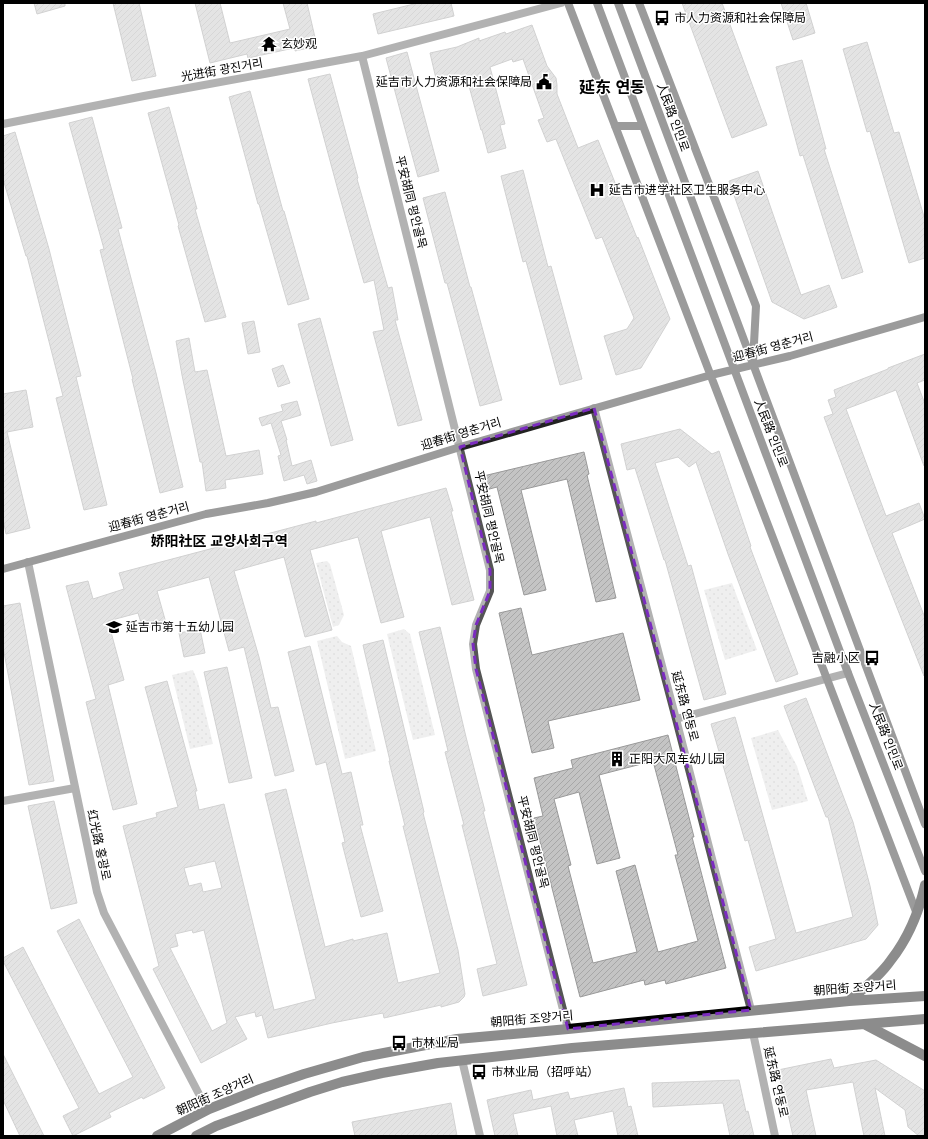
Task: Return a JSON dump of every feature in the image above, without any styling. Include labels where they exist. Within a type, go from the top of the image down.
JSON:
[{"type":"main road","points":[[849,1000],[871,982],[891,961],[901,946],[917,914],[925,885]]},
{"type":"main road","name":"朝阳街 조양거리","points":[[157,1136],[209,1109],[304,1074],[363,1057],[457,1039],[849,1000],[925,996]]},
{"type":"main road","points":[[196,1136],[216,1126],[310,1092],[342,1082],[410,1068],[462,1060],[572,1048],[925,1019]]},
{"type":"main road","points":[[866,1025],[925,1056]]},
{"type":"street","name":"光进街 광진거리","points":[[3,124],[144,96],[362,56],[561,3]]},
{"type":"street","points":[[568,3],[917,914]]},
{"type":"street","name":"人民路 인민로","points":[[596,3],[848,673],[925,871]]},
{"type":"street","name":"人民路 인민로","points":[[618,3],[925,824]]},
{"type":"street","points":[[639,3],[756,306],[753,365]]},
{"type":"street","name":"平安胡同 평안골목","points":[[362,56],[490,570],[490,592],[476,625],[473,644],[476,669],[568,1029]]},
{"type":"street","points":[[615,126],[643,126]]},
{"type":"street","name":"迎春街 영춘거리","points":[[3,570],[206,514],[268,503],[316,492],[460,447],[594,408],[711,375],[790,356],[925,317]]},
{"type":"street","name":"延东路 연동로","points":[[594,408],[751,1010]]},
{"type":"street","name":"红光路 홍광로","points":[[28,562],[97,892],[104,913],[209,1109]]},
{"type":"street","points":[[676,719],[848,673]]},
{"type":"street","points":[[3,801],[75,788]]},
{"type":"street","name":"延东路 연동로","points":[[752,1033],[776,1136]]},
{"type":"street","points":[[462,1060],[480,1136]]},
{"type":"highlighted area","points":[[594,408],[751,1010],[568,1029],[476,669],[473,644],[476,625],[490,591],[490,570],[460,447]]},
{"type":"shaded area","points":[[327,561],[330,564],[344,615],[339,625],[333,627],[316,563]]},
{"type":"shaded area","points":[[732,583],[757,650],[725,660],[704,590]]},
{"type":"shaded area","points":[[404,629],[410,634],[435,735],[413,740],[387,634]]},
{"type":"shaded area","points":[[337,636],[342,642],[351,646],[376,751],[345,759],[317,641]]},
{"type":"shaded area","points":[[193,670],[198,682],[213,744],[190,749],[172,675]]},
{"type":"shaded area","points":[[778,730],[797,766],[808,801],[772,810],[751,738]]},
{"type":"building","points":[[34,3],[65,3],[65,6],[37,14]]},
{"type":"building","points":[[113,3],[139,3],[156,76],[132,81]]},
{"type":"building","points":[[195,3],[220,3],[230,43],[290,29],[283,3],[307,3],[317,46],[295,51],[294,48],[248,58],[247,54],[210,63]]},
{"type":"building","points":[[418,3],[451,3],[454,16],[378,34],[373,14]]},
{"type":"building","points":[[682,3],[722,3],[767,125],[732,138]]},
{"type":"building","points":[[781,3],[806,3],[815,33],[793,40]]},
{"type":"building","points":[[532,25],[547,66],[556,78],[557,94],[578,148],[598,140],[670,319],[641,368],[616,375],[604,336],[627,329],[634,318],[602,237],[596,239],[556,139],[547,142],[538,120],[544,118],[523,59],[513,62],[512,59],[490,67],[505,124],[500,125],[506,148],[488,153],[466,75],[437,83],[430,53],[457,47],[479,38],[479,41],[505,32],[506,34]]},
{"type":"building","points":[[867,42],[894,133],[899,132],[925,220],[925,258],[909,263],[870,131],[867,132],[843,49]]},
{"type":"building","points":[[407,52],[439,171],[418,177],[386,58]]},
{"type":"building","points":[[802,60],[826,149],[824,149],[863,272],[842,279],[803,155],[800,156],[776,67]]},
{"type":"building","points":[[330,74],[358,178],[357,179],[388,288],[392,287],[398,320],[395,320],[422,420],[398,426],[373,332],[384,330],[374,280],[364,283],[308,79]]},
{"type":"building","points":[[250,91],[309,299],[288,305],[258,204],[229,97]]},
{"type":"building","points":[[169,107],[197,209],[195,209],[226,317],[205,322],[148,113]]},
{"type":"building","points":[[92,117],[122,228],[118,229],[156,373],[183,487],[160,493],[100,250],[104,249],[69,123]]},
{"type":"building","points":[[15,132],[49,249],[81,376],[76,377],[107,505],[84,510],[56,398],[63,396],[27,256],[3,179],[3,136]]},
{"type":"building","points":[[523,170],[548,267],[551,266],[582,379],[560,385],[526,261],[523,262],[501,176]]},
{"type":"building","points":[[758,171],[801,295],[829,285],[837,307],[804,319],[772,302],[729,181]]},
{"type":"building","points":[[445,192],[502,400],[480,406],[447,283],[445,283],[423,198]]},
{"type":"building","points":[[320,318],[353,440],[331,446],[298,324]]},
{"type":"building","points":[[254,321],[260,352],[248,354],[242,323]]},
{"type":"building","points":[[189,338],[195,372],[207,370],[226,456],[259,450],[263,474],[225,480],[226,488],[206,491],[202,462],[200,462],[176,341]]},
{"type":"building","points":[[925,354],[925,380],[917,383],[925,404],[925,466],[896,390],[846,409],[886,516],[919,503],[925,519],[892,533],[925,618],[924,676],[824,417],[833,414],[828,400],[836,397],[834,390]]},
{"type":"building","points":[[283,365],[290,383],[278,387],[272,369]]},
{"type":"building","points":[[26,390],[33,427],[7,432],[30,528],[6,534],[3,519],[3,394]]},
{"type":"building","points":[[297,401],[301,415],[281,421],[287,440],[292,466],[311,460],[317,481],[307,484],[304,475],[284,481],[278,456],[281,455],[271,423],[262,426],[259,418],[283,411],[281,405]]},
{"type":"building","points":[[680,429],[712,454],[719,451],[751,546],[750,547],[798,674],[776,682],[728,554],[696,462],[689,467],[678,457],[655,463],[688,566],[691,565],[726,694],[704,700],[665,560],[635,468],[627,470],[621,444]]},
{"type":"building","points":[[584,452],[589,474],[587,475],[616,598],[596,602],[567,479],[521,490],[546,590],[524,595],[497,487],[482,491],[479,477]]},
{"type":"building","points":[[446,488],[453,511],[451,511],[474,600],[452,605],[430,517],[381,531],[404,617],[381,623],[358,537],[310,550],[332,630],[305,637],[284,557],[234,571],[259,657],[271,708],[278,707],[294,771],[275,776],[244,647],[229,651],[209,577],[157,591],[166,623],[143,629],[138,613],[108,621],[124,680],[108,685],[137,804],[113,810],[86,702],[96,699],[66,586],[88,581],[93,599],[124,589],[119,573]]},
{"type":"building","points":[[20,603],[54,781],[29,785],[3,647],[3,606]]},
{"type":"building","points":[[521,608],[532,655],[623,633],[640,700],[548,721],[554,748],[532,753],[499,613]]},
{"type":"building","points":[[440,627],[485,811],[483,811],[527,985],[483,996],[477,969],[497,964],[462,825],[464,825],[445,752],[448,751],[419,632]]},
{"type":"building","points":[[200,629],[205,653],[184,657],[179,633]]},
{"type":"building","points":[[383,640],[423,813],[458,950],[465,994],[464,997],[459,1002],[441,1007],[441,1005],[384,1018],[383,1013],[268,1038],[262,1015],[256,1017],[255,1012],[235,1017],[247,1039],[201,1063],[153,969],[159,966],[123,826],[157,817],[156,813],[178,807],[145,687],[167,681],[197,791],[195,791],[199,810],[224,804],[274,1010],[316,999],[265,794],[286,789],[325,947],[353,939],[353,941],[387,933],[398,983],[440,973],[403,826],[405,826],[363,645]],"holes":[[[215,861],[222,888],[203,892],[201,883],[189,886],[184,868]],[[192,930],[193,933],[204,930],[227,1023],[212,1031],[170,948],[178,946],[175,934]]]},
{"type":"building","points":[[310,646],[342,774],[351,772],[363,825],[360,825],[383,911],[361,917],[342,843],[345,842],[326,762],[316,765],[288,652]]},
{"type":"building","points":[[227,667],[252,778],[229,783],[204,672]]},
{"type":"building","points":[[806,698],[853,822],[870,886],[878,925],[866,939],[756,971],[749,947],[776,939],[748,840],[745,841],[711,724],[735,717],[796,933],[853,917],[828,817],[826,817],[784,706]]},
{"type":"building","points":[[668,735],[694,837],[692,837],[726,968],[666,984],[665,980],[645,985],[644,980],[580,997],[534,818],[543,816],[534,778],[573,768],[571,760]],"holes":[[[653,761],[678,855],[675,855],[698,941],[658,952],[635,865],[616,871],[637,952],[593,963],[568,866],[571,865],[554,799],[579,792],[597,864],[620,858],[599,775]]]},
{"type":"building","points":[[54,801],[77,903],[51,909],[28,806]]},
{"type":"building","points":[[79,919],[165,1088],[109,1113],[111,1117],[73,1136],[63,1116],[79,1108],[3,961],[3,958],[23,947],[99,1094],[133,1077],[57,931]]},
{"type":"building","points":[[3,1054],[44,1136],[20,1136],[3,1100]]},
{"type":"building","points":[[831,1059],[834,1068],[876,1060],[925,1091],[925,1136],[919,1136],[908,1127],[905,1110],[875,1088],[885,1136],[864,1136],[853,1082],[806,1090],[816,1136],[793,1136],[778,1070]]},
{"type":"building","points":[[739,1080],[746,1112],[748,1111],[754,1136],[730,1136],[723,1103],[653,1107],[652,1083]]},
{"type":"building","points":[[624,1088],[628,1107],[631,1106],[638,1136],[618,1136],[613,1111],[574,1120],[578,1136],[557,1136],[551,1106],[513,1114],[518,1136],[495,1136],[487,1100],[531,1090],[533,1100],[568,1092],[570,1099]]},
{"type":"building","points":[[451,1103],[457,1136],[355,1136],[352,1122]]},
{"type":"place","name":"市人力资源和社会保障局","points":[[662,18]]},
{"type":"place","name":"玄妙观","points":[[269,44]]},
{"type":"place","name":"延吉市人力资源和社会保障局","points":[[544,82]]},
{"type":"place","name":"延吉市进学社区卫生服务中心","points":[[597,190]]},
{"type":"place","name":"延吉市第十五幼儿园","points":[[114,627]]},
{"type":"place","name":"吉融小区","points":[[872,658]]},
{"type":"place","name":"正阳大风车幼儿园","points":[[617,759]]},
{"type":"place","name":"市林业局","points":[[399,1043]]},
{"type":"place","name":"市林业局（招呼站）","points":[[479,1072]]},
{"type":"district","name":"延东 연동","points":[[612,87]]},
{"type":"district","name":"娇阳社区 교양사회구역","points":[[219,541]]}]
